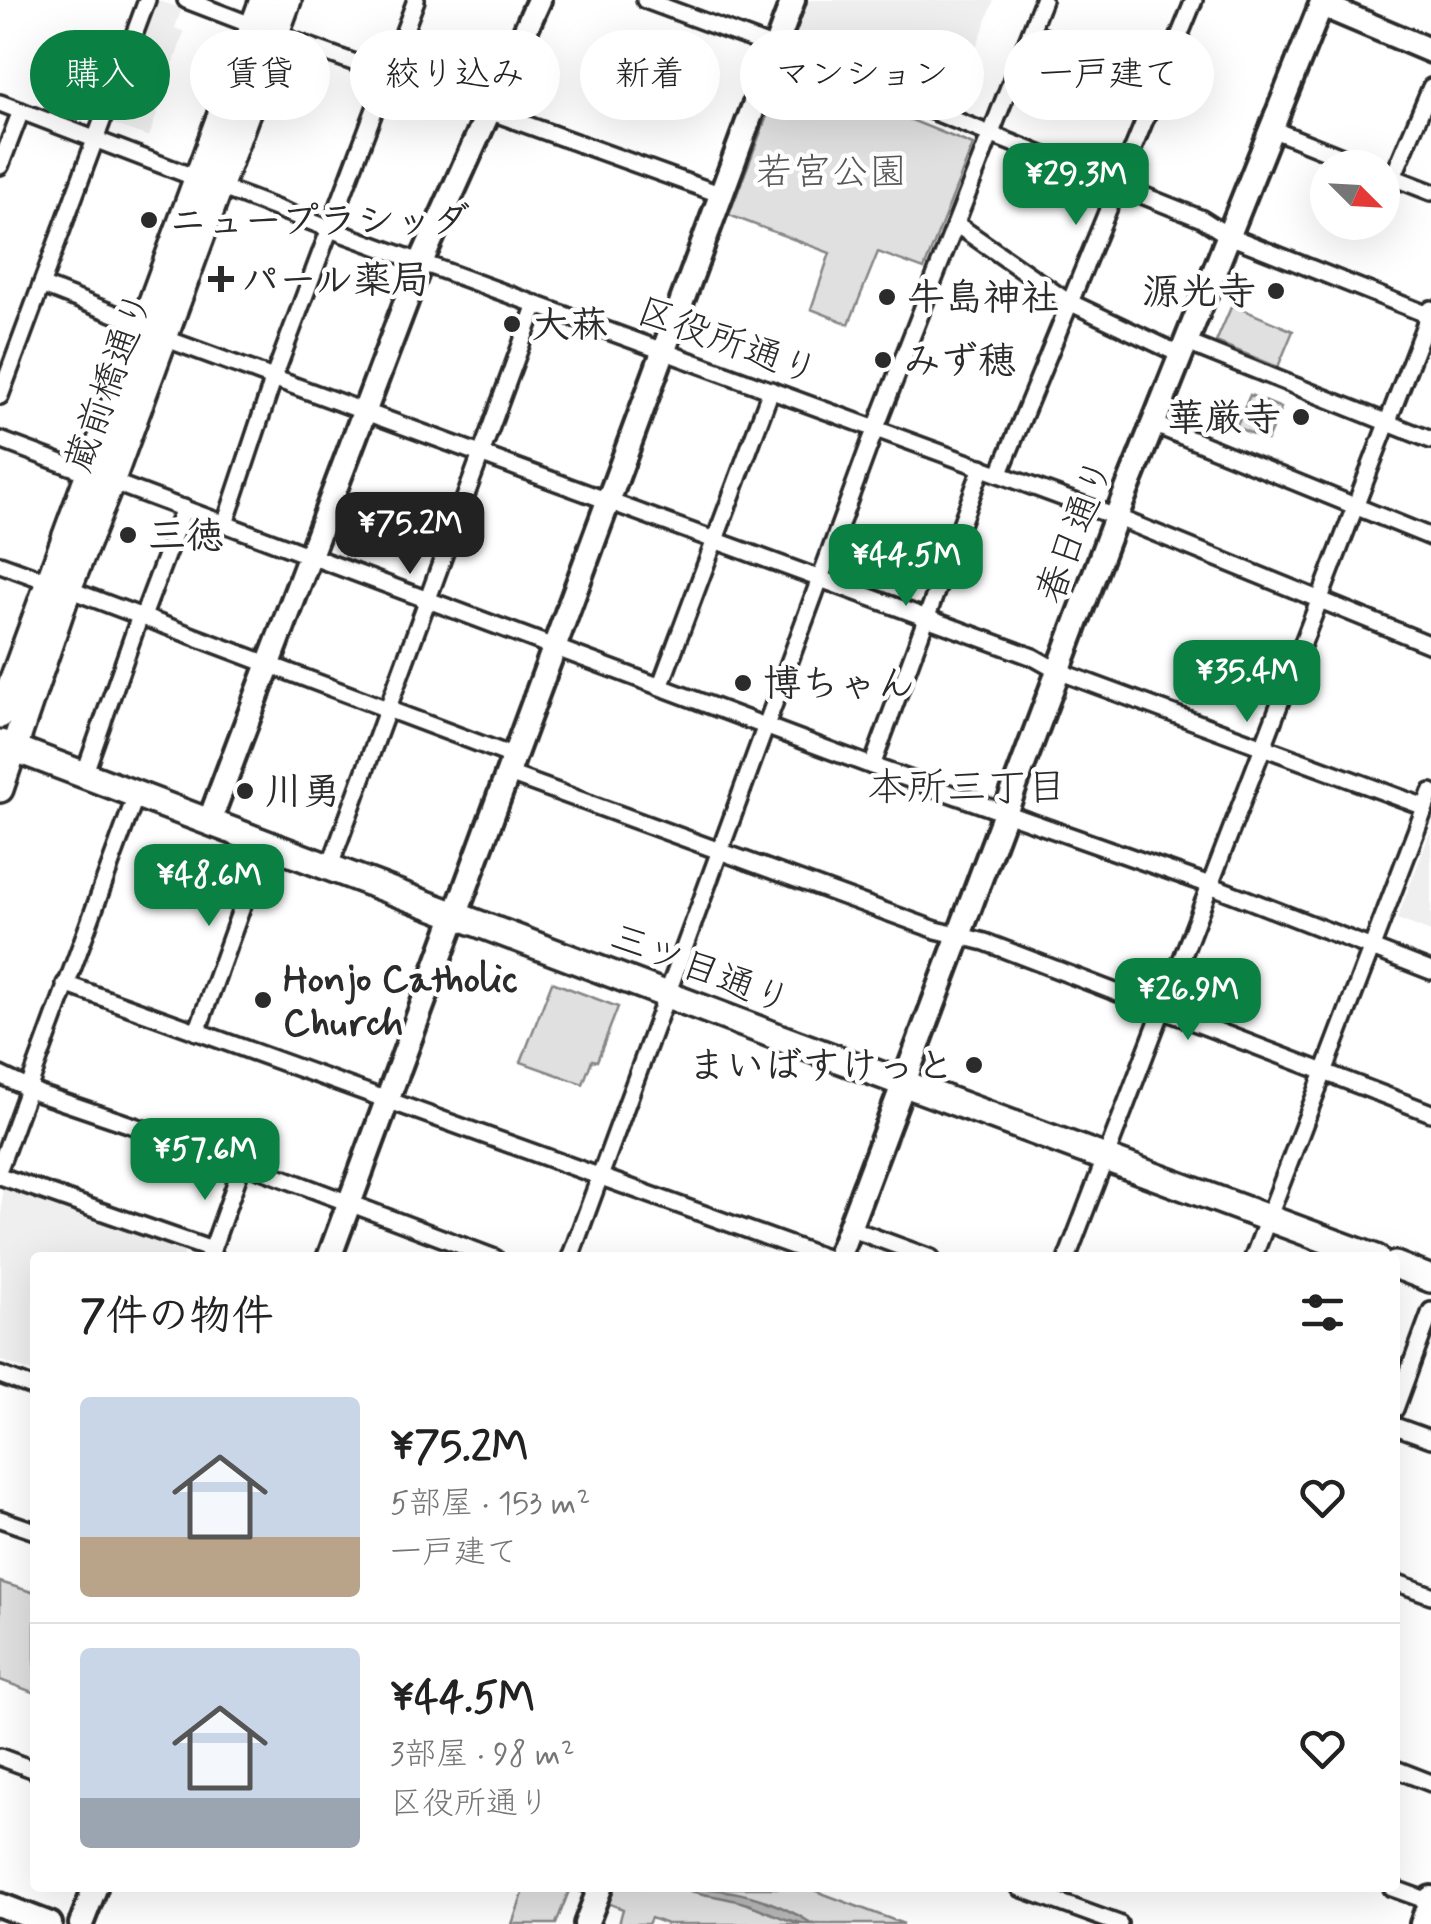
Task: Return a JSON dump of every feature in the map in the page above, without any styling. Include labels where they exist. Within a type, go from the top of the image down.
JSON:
[{"type":"main road","name":"蔵前橋通り","points":[[263,0],[264,30]]},
{"type":"main road","name":"蔵前橋通り","points":[[264,30],[288,0]]},
{"type":"main road","name":"蔵前橋通り","points":[[0,715],[58,585],[232,120]]},
{"type":"main road","name":"蔵前橋通り","points":[[0,790],[8,746],[58,585]]},
{"type":"main road","name":"三ツ目通り","points":[[8,746],[1360,1252]]},
{"type":"main road","points":[[1400,1267],[1431,1278]]},
{"type":"street","points":[[0,396],[146,0]]},
{"type":"street","points":[[186,0],[264,30]]},
{"type":"street","points":[[405,30],[416,0]]},
{"type":"street","points":[[526,30],[539,0]]},
{"type":"street","points":[[645,0],[666,4],[740,34]]},
{"type":"street","points":[[782,30],[794,0]]},
{"type":"street","points":[[1032,30],[1043,0]]},
{"type":"street","points":[[1181,30],[1194,0]]},
{"type":"street","points":[[1321,2],[1429,45]]},
{"type":"street","name":"春日通り","points":[[840,1252],[1116,516],[1321,2]]},
{"type":"street","points":[[1400,150],[1431,87]]},
{"type":"street","points":[[572,1252],[875,428],[1004,100]]},
{"type":"street","name":"区役所通り","points":[[0,103],[330,229],[1116,516],[1431,645]]},
{"type":"street","points":[[0,166],[20,111]]},
{"type":"street","points":[[225,524],[274,377],[372,120]]},
{"type":"street","points":[[210,822],[363,412],[422,262],[486,120]]},
{"type":"street","points":[[518,120],[722,194]]},
{"type":"street","points":[[331,1252],[749,120]]},
{"type":"street","points":[[953,120],[1202,219],[1227,235],[1430,313],[1069,1252]]},
{"type":"street","points":[[1000,473],[1144,120]]},
{"type":"street","points":[[1269,128],[1324,150]]},
{"type":"street","points":[[1400,180],[1431,192]]},
{"type":"street","points":[[956,224],[1070,303],[1431,440]]},
{"type":"street","points":[[41,285],[363,412],[1263,746],[1428,800],[1255,1252]]},
{"type":"street","points":[[330,866],[536,304]]},
{"type":"street","points":[[660,687],[770,390]]},
{"type":"street","points":[[1153,424],[1431,537]]},
{"type":"street","points":[[0,440],[872,766],[1210,885],[1431,971]]},
{"type":"street","points":[[872,766],[982,467]]},
{"type":"street","points":[[84,775],[140,616],[184,508]]},
{"type":"street","points":[[0,564],[387,710],[718,850],[985,942],[1431,1113]]},
{"type":"street","points":[[0,1166],[136,795]]},
{"type":"street","points":[[196,1032],[265,843]]},
{"type":"street","points":[[66,984],[809,1252]]},
{"type":"street","points":[[0,1075],[478,1252]]},
{"type":"street","points":[[212,1252],[243,1163]]},
{"type":"street","points":[[0,1176],[206,1252]]},
{"type":"street","points":[[849,1228],[915,1252]]},
{"type":"street","points":[[1400,1396],[1431,1312]]},
{"type":"street","points":[[0,1374],[30,1386]]},
{"type":"street","points":[[1400,1428],[1431,1439]]},
{"type":"street","points":[[0,1519],[30,1529]]},
{"type":"street","points":[[1400,1584],[1431,1595]]},
{"type":"street","points":[[0,1757],[30,1768]]},
{"type":"street","points":[[1400,1772],[1431,1782]]},
{"type":"street","points":[[1400,1890],[1431,1900],[1422,1924]]},
{"type":"street","points":[[81,1924],[93,1892]]},
{"type":"street","points":[[1031,1892],[1119,1924]]},
{"type":"street","points":[[586,1924],[598,1893]]},
{"type":"street","points":[[0,1905],[50,1924]]},
{"type":"shaded area","points":[[154,0],[182,8],[175,28],[184,32],[170,74],[170,30],[143,30]]},
{"type":"shaded area","points":[[809,0],[994,0],[983,30],[798,30]]},
{"type":"shaded area","points":[[111,120],[155,120],[149,137],[110,123]]},
{"type":"shaded area","points":[[1431,830],[1431,932],[1397,919]]},
{"type":"shaded area","points":[[2,1187],[183,1252],[30,1252],[30,1371],[0,1360]]},
{"type":"shaded area","points":[[694,1892],[750,1896],[813,1924],[795,1922],[744,1903]]},
{"type":"green space","name":"若宮公園","points":[[765,120],[911,120],[973,145],[924,269],[878,252],[849,324],[811,309],[830,253],[729,215]]},
{"type":"green space","points":[[1232,305],[1293,331],[1278,367],[1216,342]]},
{"type":"green space","points":[[1250,395],[1281,408],[1267,440],[1236,427]]},
{"type":"green space","points":[[552,982],[618,1007],[597,1061],[592,1060],[583,1084],[521,1062]]},
{"type":"green space","points":[[0,1582],[30,1591],[30,1691],[0,1680]]},
{"type":"green space","points":[[524,1892],[568,1892],[556,1924],[512,1924]]},
{"type":"green space","points":[[580,1892],[819,1892],[904,1924],[667,1924],[651,1918],[648,1924],[619,1924],[623,1909]]},
{"type":"place","name":"ニュープラシッダ","points":[[149,220]]},
{"type":"place","name":"パール薬局","points":[[221,279]]},
{"type":"place","name":"源光寺","points":[[1276,291]]},
{"type":"place","name":"牛島神社","points":[[887,297]]},
{"type":"place","name":"大菻","points":[[512,324]]},
{"type":"place","name":"みず穂","points":[[883,360]]},
{"type":"place","name":"華厳寺","points":[[1301,417]]},
{"type":"place","name":"三徳","points":[[128,535]]},
{"type":"place","name":"博ちゃん","points":[[743,683]]},
{"type":"place","name":"川勇","points":[[245,791]]},
{"type":"place","name":"Honjo Catholic Church","points":[[263,1000]]},
{"type":"place","name":"まいばすけっと","points":[[974,1065]]},
{"type":"district","name":"本所三丁目","points":[[967,786]]}]
